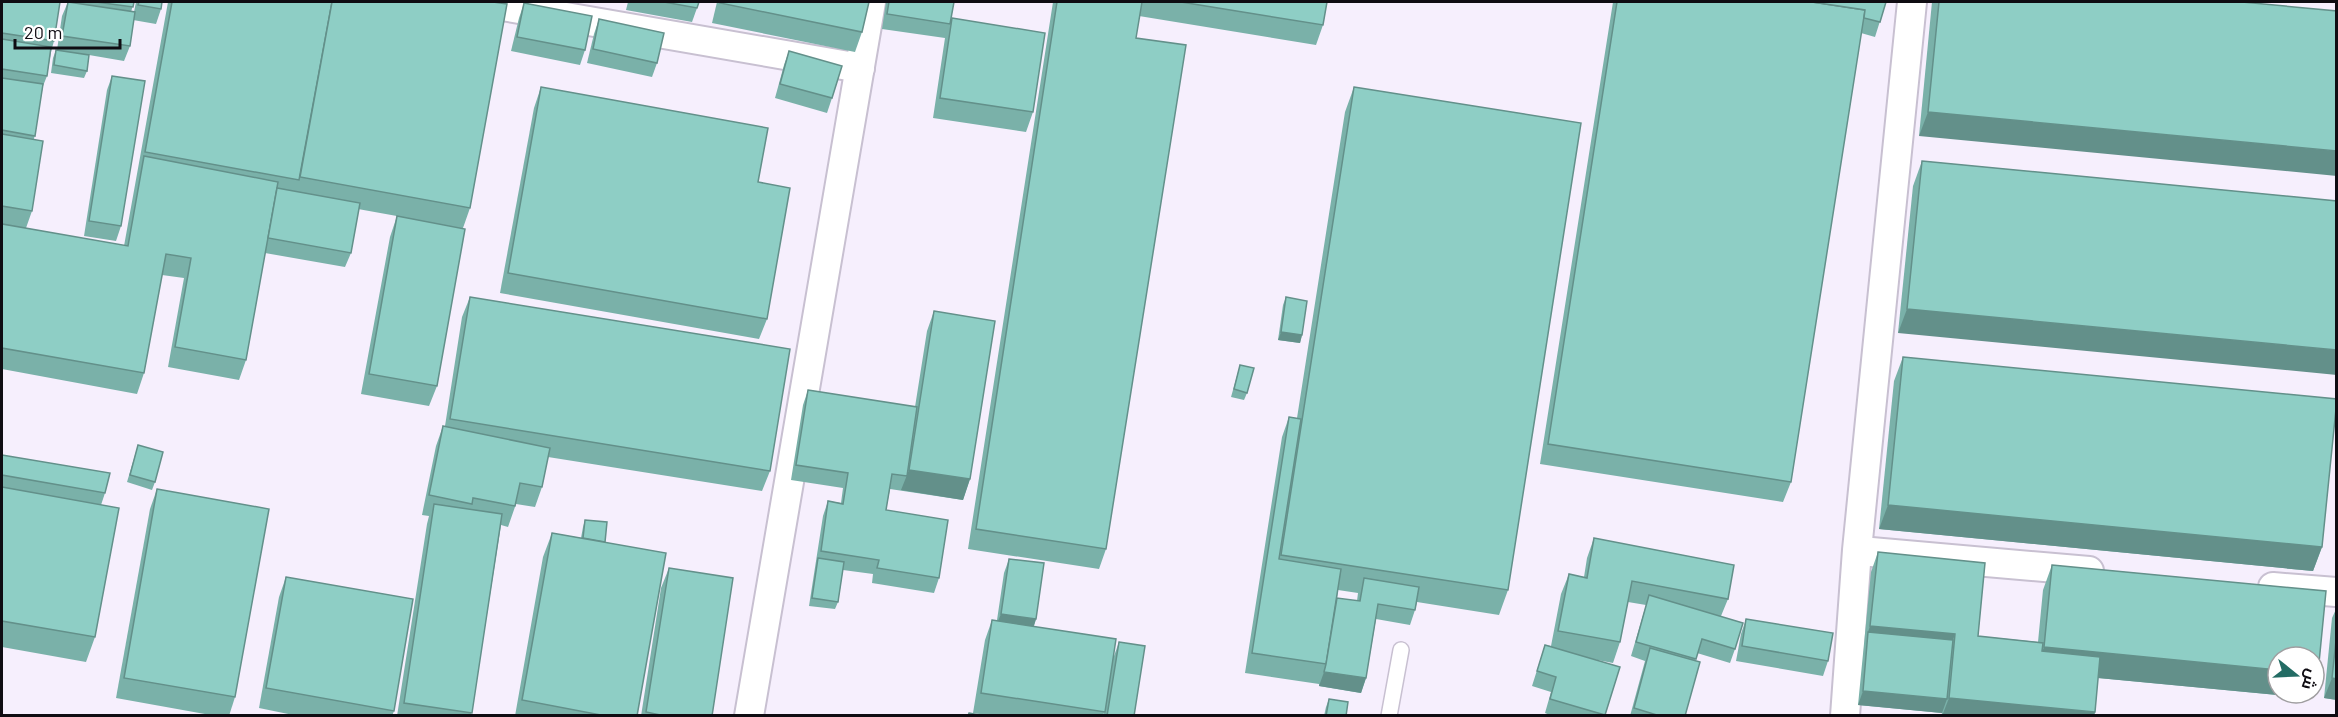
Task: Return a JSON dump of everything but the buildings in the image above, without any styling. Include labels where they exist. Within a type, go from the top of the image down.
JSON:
[{"type":"street","points":[[479,2],[860,68]]},
{"type":"street","points":[[749,716],[871,2]]},
{"type":"street","points":[[1845,716],[1857,550],[1889,360],[1907,165],[1912,2]]},
{"type":"street","points":[[1857,550],[2114,573]]},
{"type":"street","points":[[2242,584],[2336,589]]},
{"type":"lane","points":[[1389,716],[1401,650]]}]
